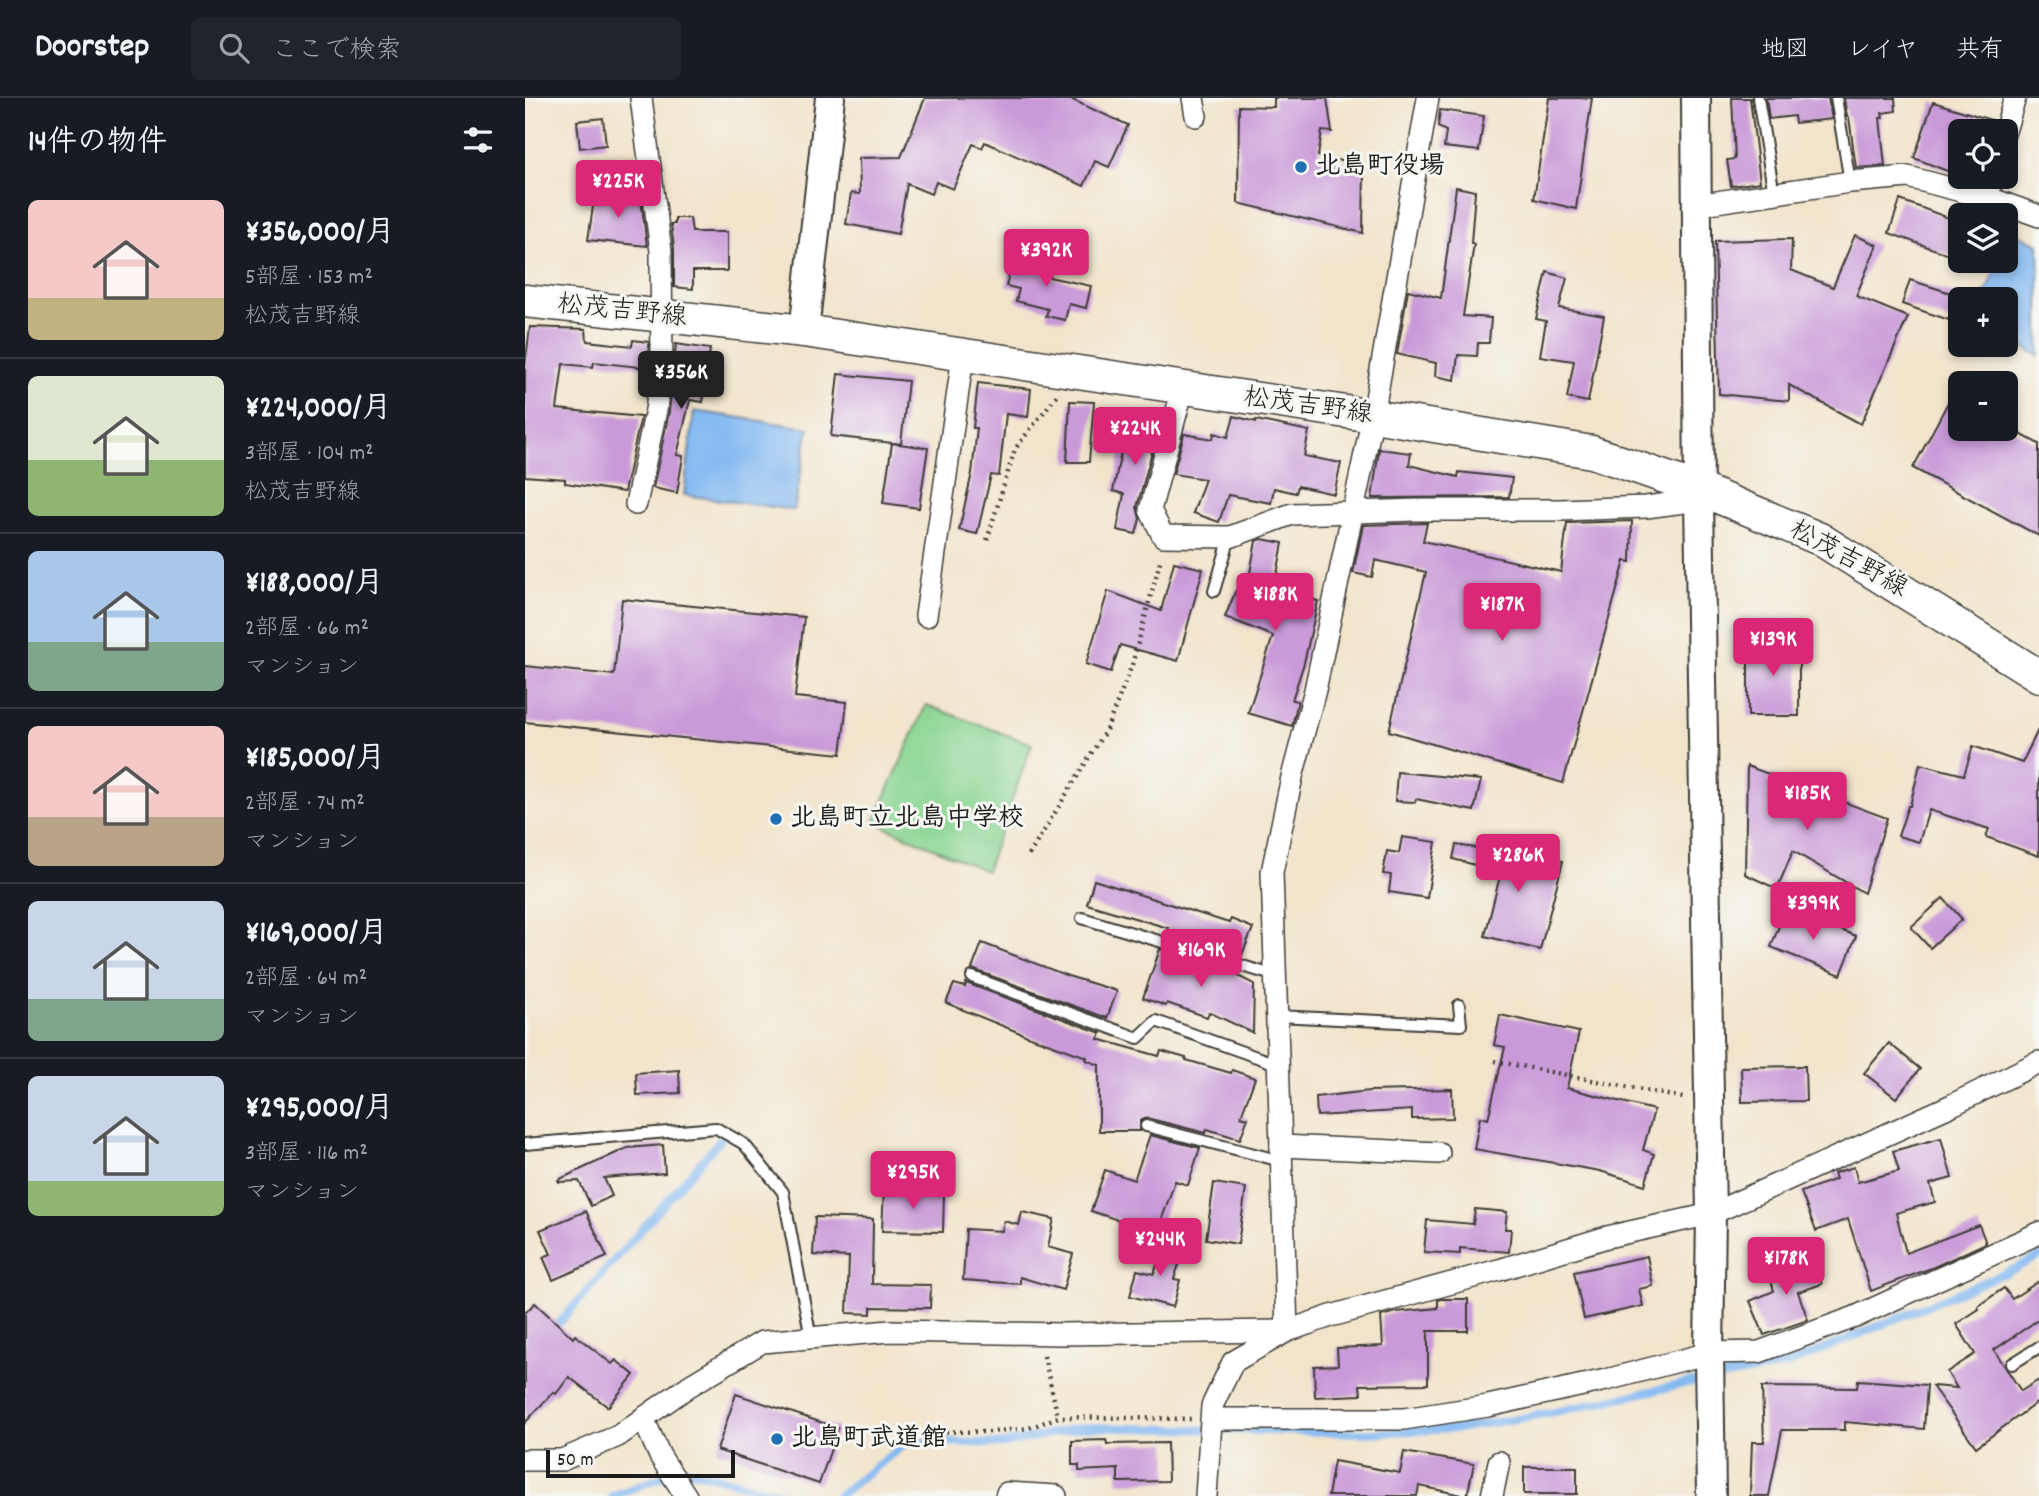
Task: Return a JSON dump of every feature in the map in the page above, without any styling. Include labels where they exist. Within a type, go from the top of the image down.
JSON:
[{"type":"main road","name":"松茂吉野線","points":[[525,301],[804,331],[1373,416],[1592,452],[1820,539],[2039,676]]},
{"type":"street","points":[[636,504],[656,410],[662,366],[661,251],[641,98]]},
{"type":"street","points":[[804,331],[830,98]]},
{"type":"street","points":[[1287,1331],[1272,872],[1292,777],[1315,690],[1373,416],[1428,98]]},
{"type":"street","points":[[1696,98],[1699,494],[1711,1214],[1711,1496]]},
{"type":"street","points":[[2009,119],[2015,98]]},
{"type":"street","points":[[1696,205],[1850,182],[1908,177],[2039,216]]},
{"type":"street","points":[[1986,199],[1989,189]]},
{"type":"street","points":[[926,616],[963,356]]},
{"type":"street","points":[[1183,388],[1150,510],[1163,536],[1230,537],[1291,514],[1646,507],[1699,494]]},
{"type":"street","points":[[1206,1496],[1212,1405],[1233,1362],[1287,1331],[1607,1237],[1711,1214],[1952,1105],[2039,1062]]},
{"type":"street","points":[[1281,1153],[1439,1153]]},
{"type":"street","points":[[1212,1419],[1404,1419],[1488,1406],[1606,1380],[1709,1370],[1855,1317],[2039,1233]]},
{"type":"street","points":[[525,1460],[562,1460],[618,1436],[689,1386],[762,1342],[890,1331],[1287,1331]]},
{"type":"street","points":[[643,1418],[660,1456],[683,1492]]},
{"type":"street","points":[[1492,1496],[1499,1462]]},
{"type":"street","points":[[1006,1496],[1007,1493],[1056,1496]]},
{"type":"lane","points":[[1758,98],[1775,194]]},
{"type":"lane","points":[[1836,98],[1850,182]]},
{"type":"lane","points":[[1214,592],[1230,537]]},
{"type":"lane","points":[[1082,918],[1276,976]]},
{"type":"lane","points":[[972,977],[1138,1038],[1156,1021],[1279,1065]]},
{"type":"lane","points":[[1277,1016],[1461,1025],[1459,1005]]},
{"type":"lane","points":[[1146,1126],[1281,1153]]},
{"type":"lane","points":[[525,1143],[716,1128],[744,1144],[783,1192],[811,1338]]},
{"type":"lane","points":[[2012,1364],[2039,1347]]},
{"type":"path","points":[[987,540],[1015,449],[1074,372]]},
{"type":"path","points":[[1029,855],[1107,728],[1132,665],[1161,564],[1163,536]]},
{"type":"path","points":[[1495,1061],[1709,1103]]},
{"type":"path","points":[[1038,1333],[1058,1417]]},
{"type":"path","points":[[911,1431],[989,1432],[1029,1428],[1058,1417],[1212,1419]]},
{"type":"green space","points":[[926,705],[1032,744],[986,871],[874,822]]},
{"type":"water","points":[[2018,234],[2039,244],[2039,356],[2018,345],[2018,287],[1988,287],[1994,273],[2018,273]]},
{"type":"water","points":[[694,411],[809,428],[794,510],[684,495]]},
{"type":"building","points":[[925,98],[1068,98],[1128,125],[1109,167],[1095,161],[1084,186],[985,142],[982,148],[973,144],[953,189],[936,182],[931,194],[907,184],[898,234],[846,224],[851,193],[860,194],[859,158],[901,157]]},
{"type":"building","name":"北島町役場","points":[[1274,98],[1327,98],[1332,132],[1322,131],[1318,156],[1364,166],[1363,233],[1238,203],[1239,106],[1274,107]]},
{"type":"building","points":[[1549,98],[1592,98],[1576,209],[1534,199]]},
{"type":"building","points":[[1732,98],[1750,98],[1760,182],[1731,186],[1727,160],[1735,159]]},
{"type":"building","points":[[1766,98],[1828,98],[1832,119],[1795,123],[1794,116],[1769,119]]},
{"type":"building","points":[[1844,98],[1895,98],[1896,111],[1882,113],[1883,118],[1880,118],[1885,166],[1856,168]]},
{"type":"building","points":[[1933,102],[1988,119],[1948,119],[1948,171],[1914,158]]},
{"type":"building","points":[[1440,110],[1484,116],[1479,151],[1444,147],[1446,131],[1438,127]]},
{"type":"building","points":[[603,118],[606,145],[580,148],[577,121]]},
{"type":"building","points":[[1456,187],[1475,191],[1471,243],[1474,244],[1463,316],[1491,318],[1489,343],[1478,343],[1477,356],[1458,355],[1455,380],[1435,376],[1436,363],[1397,354],[1408,290],[1441,298]]},
{"type":"building","points":[[595,193],[641,199],[647,246],[588,240]]},
{"type":"building","points":[[1900,200],[1948,218],[1948,254],[1889,233]]},
{"type":"building","points":[[675,218],[690,218],[692,232],[727,232],[727,271],[693,271],[693,289],[674,287],[671,224],[675,224]]},
{"type":"building","points":[[1855,235],[1877,245],[1856,296],[1908,317],[1861,424],[1789,385],[1789,401],[1719,394],[1715,241],[1792,239],[1791,270],[1833,287]]},
{"type":"building","points":[[1013,258],[1046,267],[1044,276],[1091,286],[1086,308],[1069,304],[1065,320],[1046,316],[1048,309],[1016,301],[1019,289],[1006,286]]},
{"type":"building","points":[[1547,272],[1567,278],[1559,308],[1604,316],[1588,402],[1567,398],[1574,361],[1540,356],[1546,321],[1536,319]]},
{"type":"building","points":[[1910,280],[1948,292],[1948,320],[1902,304]]},
{"type":"building","points":[[530,327],[586,329],[587,341],[632,346],[633,340],[649,342],[648,368],[594,362],[593,367],[563,364],[557,409],[641,417],[624,492],[565,483],[565,479],[525,476],[525,366]]},
{"type":"building","points":[[676,344],[710,349],[703,402],[690,400],[677,455],[683,456],[677,493],[653,488],[669,412]]},
{"type":"building","points":[[838,374],[908,381],[901,444],[831,436]]},
{"type":"building","points":[[978,383],[1031,389],[1028,417],[1006,414],[999,476],[991,475],[977,534],[959,530],[972,473]]},
{"type":"building","points":[[1070,401],[1094,402],[1089,462],[1067,462]]},
{"type":"building","points":[[1948,402],[1948,441],[2018,441],[2018,433],[2039,444],[2039,536],[1913,468]]},
{"type":"building","points":[[1129,413],[1161,419],[1137,507],[1140,519],[1136,534],[1117,530],[1124,494],[1113,491]]},
{"type":"building","points":[[1234,416],[1309,431],[1304,456],[1341,463],[1334,494],[1298,486],[1296,493],[1274,488],[1271,503],[1228,495],[1219,522],[1193,513],[1205,479],[1173,474],[1184,434],[1213,439],[1214,433],[1228,437]]},
{"type":"building","points":[[892,443],[928,448],[919,508],[883,503]]},
{"type":"building","points":[[1379,449],[1411,453],[1409,465],[1458,477],[1459,472],[1512,478],[1509,497],[1372,498]]},
{"type":"building","points":[[1632,521],[1631,562],[1625,561],[1563,783],[1389,731],[1426,572],[1375,560],[1372,577],[1353,573],[1363,525],[1427,523],[1423,541],[1561,572],[1567,523]]},
{"type":"building","points":[[1262,539],[1283,543],[1274,590],[1318,601],[1304,663],[1292,700],[1298,701],[1292,726],[1248,713],[1273,636],[1225,617],[1236,590],[1246,594],[1256,541]]},
{"type":"building","points":[[1174,562],[1203,569],[1178,661],[1120,645],[1111,672],[1086,664],[1108,591],[1161,611]]},
{"type":"building","points":[[622,599],[804,617],[795,697],[847,702],[841,754],[525,722],[525,666],[614,675]]},
{"type":"building","points":[[1748,639],[1799,639],[1799,716],[1748,716]]},
{"type":"building","points":[[2039,728],[2039,856],[1986,837],[1989,829],[1929,810],[1919,842],[1898,836],[1910,806],[1920,764],[1964,775],[1973,746],[2022,763]]},
{"type":"building","points":[[1747,766],[1887,818],[1864,893],[1793,851],[1777,889],[1745,874]]},
{"type":"building","points":[[1397,772],[1481,780],[1474,811],[1416,799],[1415,802],[1395,801]]},
{"type":"building","points":[[1402,837],[1436,842],[1427,898],[1389,892],[1391,875],[1383,874],[1387,851],[1399,853]]},
{"type":"building","points":[[1456,845],[1563,861],[1540,950],[1485,936],[1501,872],[1453,859]]},
{"type":"building","points":[[1094,880],[1229,923],[1231,919],[1253,928],[1241,957],[1165,935],[1168,928],[1087,904]]},
{"type":"building","points":[[1943,898],[1962,919],[1930,948],[1911,927]]},
{"type":"building","points":[[1786,908],[1856,936],[1841,975],[1771,947]]},
{"type":"building","points":[[982,943],[1068,976],[1117,991],[1107,1018],[972,969]]},
{"type":"building","points":[[1160,949],[1235,972],[1234,974],[1254,984],[1253,1033],[1209,1012],[1207,1017],[1143,998]]},
{"type":"building","points":[[966,983],[1101,1033],[1098,1039],[1159,1056],[1161,1051],[1255,1078],[1241,1116],[1248,1118],[1240,1139],[1207,1129],[1206,1133],[1147,1118],[1140,1121],[1140,1131],[1099,1131],[1099,1065],[1086,1060],[1087,1057],[946,1003],[954,984],[965,987]]},
{"type":"building","points":[[1500,1015],[1579,1032],[1567,1088],[1654,1110],[1643,1150],[1654,1154],[1645,1185],[1600,1171],[1474,1149],[1480,1117],[1488,1119],[1505,1047],[1494,1045]]},
{"type":"building","points":[[1889,1043],[1920,1069],[1896,1098],[1864,1073]]},
{"type":"building","points":[[1805,1066],[1806,1101],[1742,1102],[1741,1067]]},
{"type":"building","points":[[679,1070],[680,1093],[637,1095],[636,1073]]},
{"type":"building","points":[[1452,1089],[1453,1118],[1412,1119],[1412,1110],[1317,1116],[1316,1097],[1370,1091]]},
{"type":"building","points":[[1150,1135],[1200,1148],[1188,1185],[1175,1181],[1157,1233],[1091,1211],[1105,1170],[1134,1180]]},
{"type":"building","points":[[1941,1138],[1952,1178],[1930,1184],[1935,1202],[1896,1213],[1906,1253],[1979,1225],[1986,1243],[1934,1267],[1871,1291],[1848,1219],[1816,1231],[1801,1192],[1836,1179],[1834,1173],[1854,1167],[1858,1182],[1899,1171],[1893,1151]]},
{"type":"building","points":[[663,1145],[665,1173],[604,1178],[612,1196],[591,1206],[579,1181],[558,1180],[627,1148]]},
{"type":"building","points":[[1214,1183],[1246,1188],[1238,1244],[1206,1239]]},
{"type":"building","points":[[884,1189],[944,1190],[943,1232],[882,1231]]},
{"type":"building","points":[[1475,1209],[1507,1212],[1505,1229],[1511,1229],[1509,1252],[1460,1248],[1460,1254],[1424,1252],[1427,1220],[1473,1224]]},
{"type":"building","points":[[586,1211],[607,1257],[553,1280],[543,1257],[551,1254],[540,1230]]},
{"type":"building","points":[[1022,1212],[1054,1219],[1048,1247],[1073,1254],[1063,1290],[1020,1277],[1020,1284],[963,1280],[966,1229],[1002,1231],[1004,1221],[1019,1225]]},
{"type":"building","points":[[815,1217],[873,1219],[872,1284],[931,1285],[930,1308],[871,1307],[871,1314],[847,1313],[849,1257],[813,1255]]},
{"type":"building","points":[[1165,1241],[1185,1247],[1174,1279],[1180,1280],[1173,1307],[1130,1296],[1137,1270],[1154,1274]]},
{"type":"building","points":[[1647,1256],[1653,1286],[1639,1289],[1643,1306],[1584,1319],[1574,1272]]},
{"type":"building","points":[[1815,1260],[1822,1284],[1798,1292],[1808,1320],[1764,1335],[1750,1301],[1774,1291],[1769,1273]]},
{"type":"building","points":[[2039,1281],[2039,1319],[1994,1350],[2021,1391],[2039,1380],[2039,1401],[1976,1447],[1932,1386],[1957,1388],[1947,1372],[1975,1354],[1956,1324],[2004,1288],[2012,1299]]},
{"type":"building","points":[[1468,1299],[1468,1331],[1428,1331],[1428,1384],[1360,1385],[1361,1395],[1315,1397],[1314,1366],[1338,1365],[1337,1348],[1383,1346],[1381,1316],[1438,1308],[1438,1300]]},
{"type":"building","points":[[535,1303],[573,1338],[575,1335],[612,1364],[616,1360],[634,1375],[608,1407],[569,1377],[556,1394],[553,1392],[525,1423],[525,1313]]},
{"type":"building","points":[[1858,1380],[1927,1385],[1924,1429],[1845,1422],[1845,1430],[1782,1430],[1769,1496],[1750,1496],[1752,1442],[1764,1442],[1762,1387],[1857,1388]]},
{"type":"building","name":"北島町武道館","points":[[736,1394],[838,1428],[819,1484],[717,1450]]},
{"type":"building","points":[[1106,1440],[1107,1444],[1167,1443],[1168,1481],[1118,1482],[1118,1469],[1079,1471],[1079,1465],[1072,1465],[1072,1441]]},
{"type":"building","points":[[1404,1452],[1474,1464],[1467,1496],[1419,1486],[1417,1496],[1328,1496],[1334,1461],[1400,1473]]},
{"type":"building","points":[[1524,1467],[1577,1467],[1577,1494],[1524,1494]]},
{"type":"waterway","points":[[553,1330],[722,1138]]},
{"type":"waterway","points":[[1716,1378],[1786,1365],[2039,1256]]},
{"type":"waterway","points":[[838,1496],[909,1441],[1003,1444],[1082,1427],[1368,1433],[1456,1429],[1550,1413],[1703,1380]]},
{"type":"waterway","points":[[612,1496],[684,1469],[790,1496]]},
{"type":"place","name":"北島町役場","points":[[1301,167]]},
{"type":"place","name":"北島町立北島中学校","points":[[776,819]]},
{"type":"place","name":"北島町武道館","points":[[777,1439]]}]
